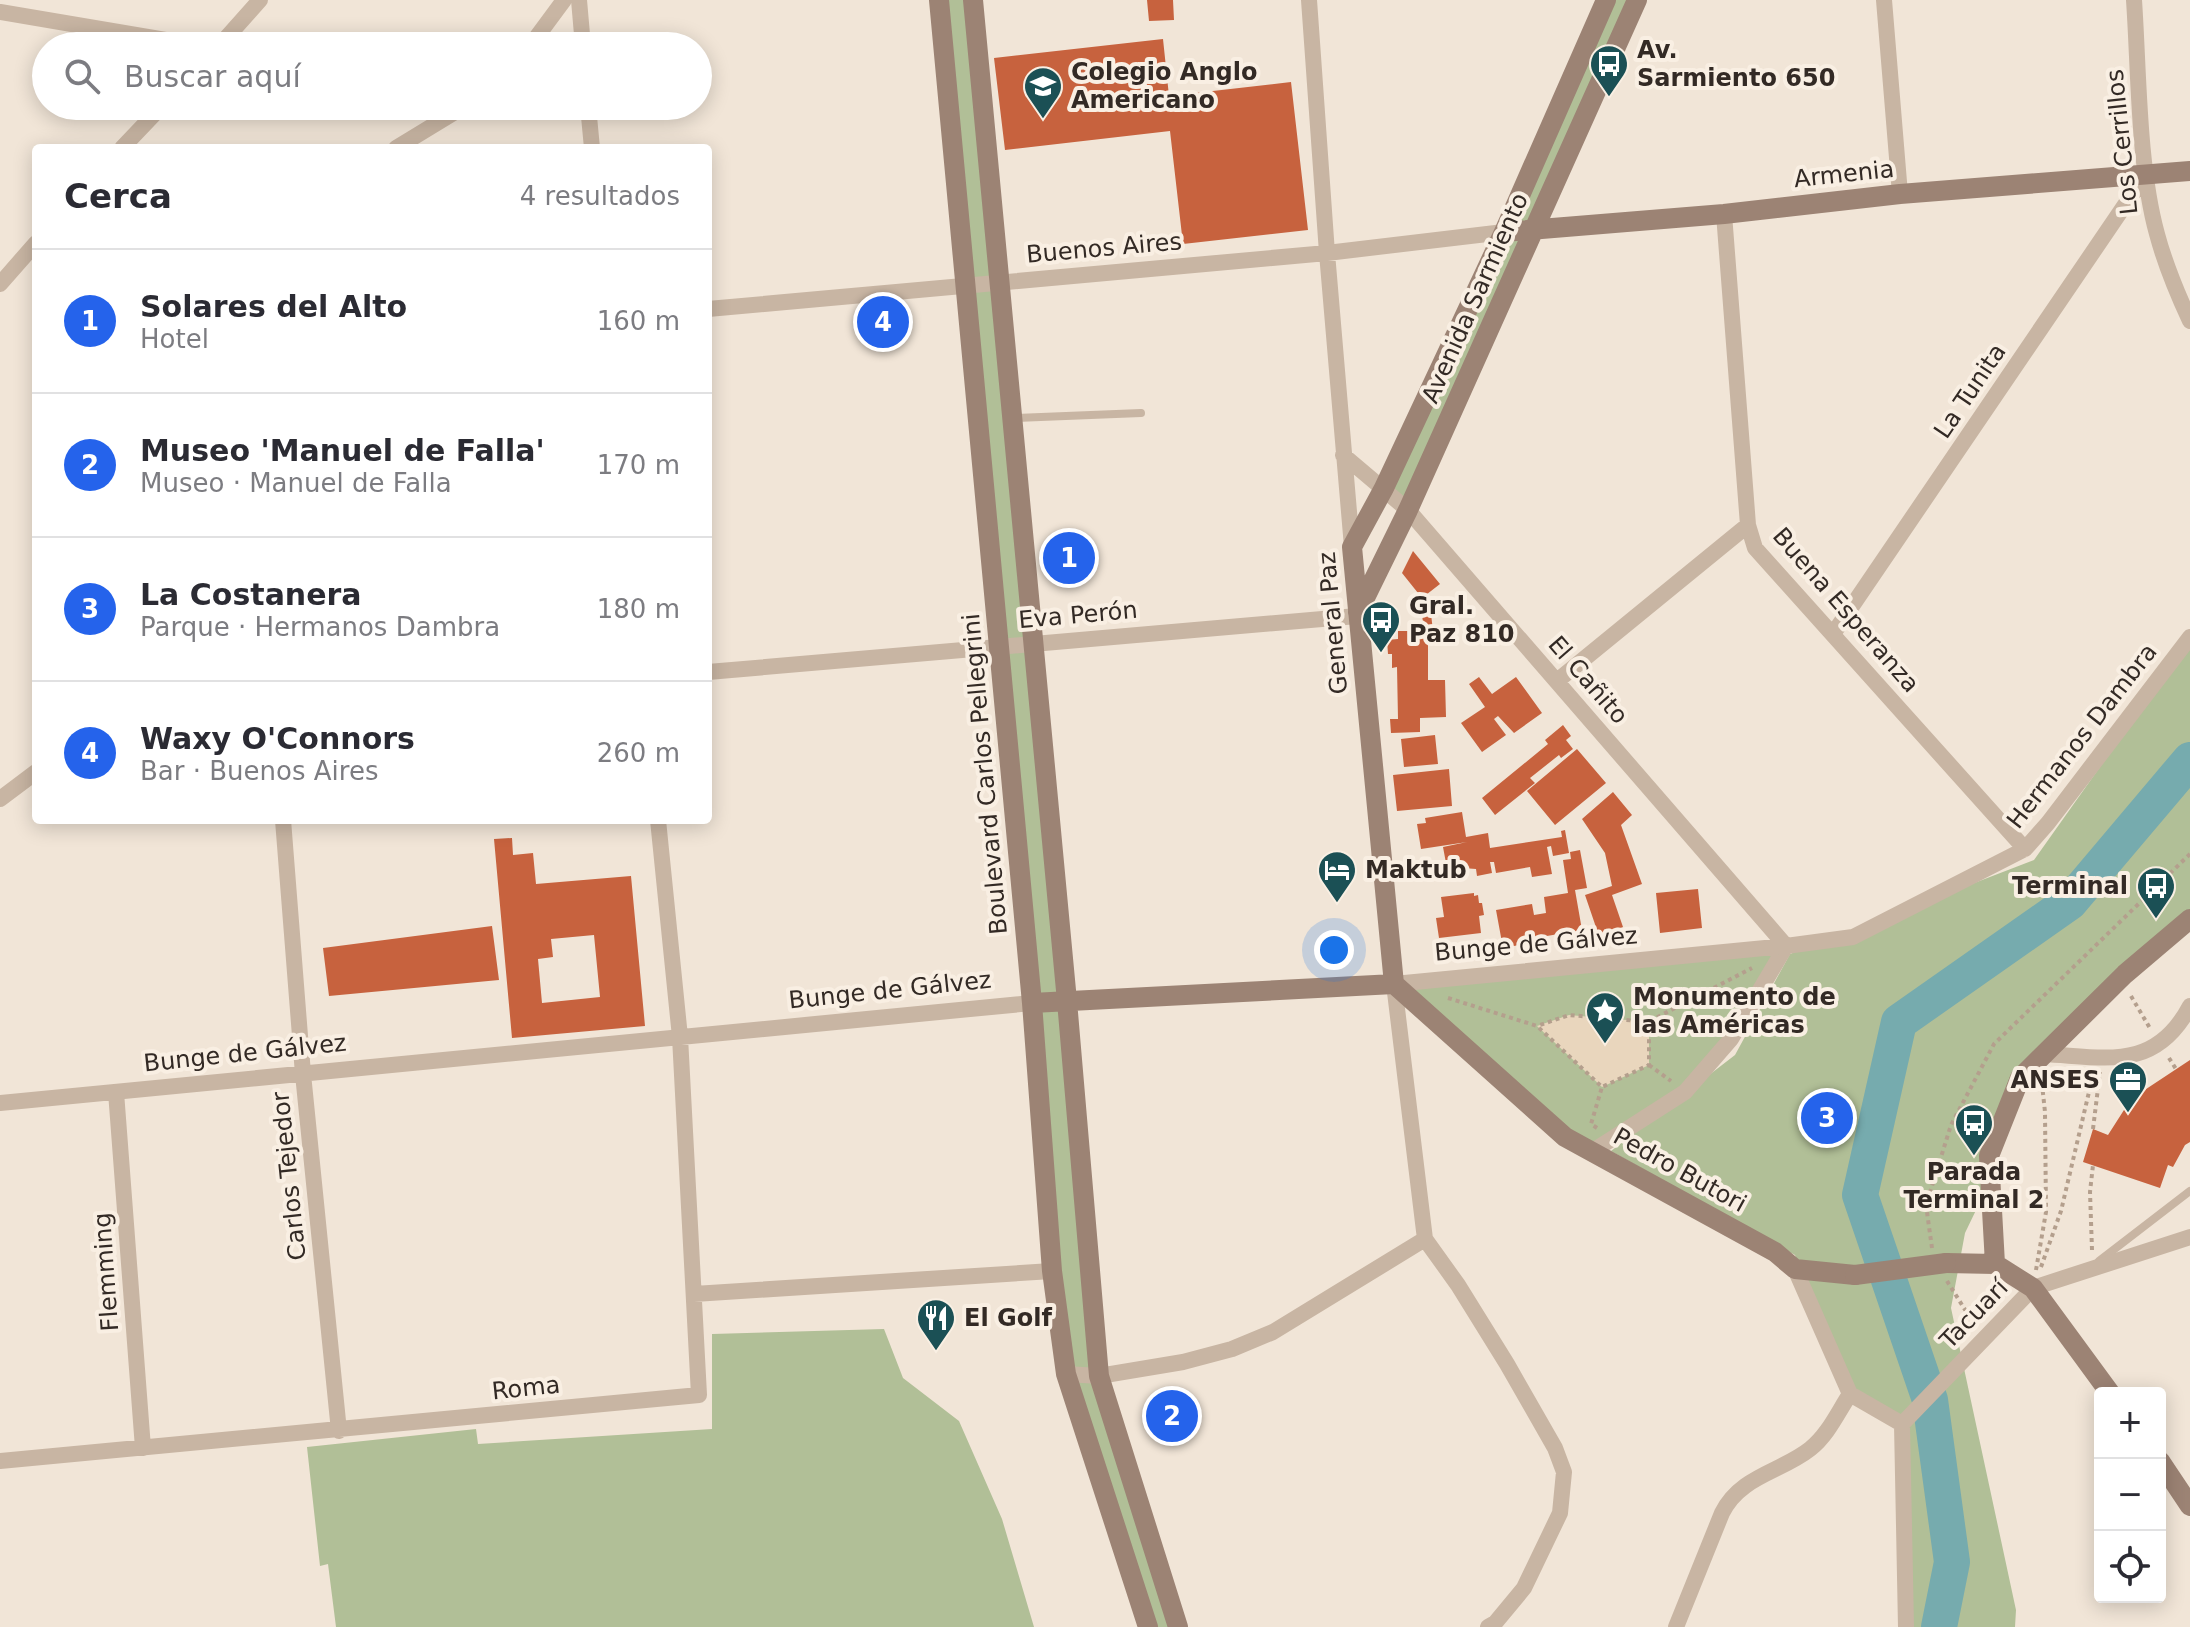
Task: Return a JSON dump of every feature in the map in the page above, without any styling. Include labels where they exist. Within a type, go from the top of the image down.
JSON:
[{"type":"street","points":[[231,32],[260,0]]},
{"type":"street","points":[[540,32],[564,0]]},
{"type":"street","points":[[579,0],[582,32]]},
{"type":"street","name":"Boulevard Carlos Pellegrini","points":[[939,0],[1032,1003],[1052,1271],[1066,1374],[1148,1627]]},
{"type":"street","points":[[973,0],[1099,1376],[1178,1627]]},
{"type":"street","name":"General Paz","points":[[1309,0],[1357,616],[1394,984],[1425,1239]]},
{"type":"street","name":"Avenida Sarmiento","points":[[1352,547],[1384,488],[1504,232],[1606,0]]},
{"type":"street","name":"Avenida Sarmiento","points":[[1357,616],[1408,510],[1637,0]]},
{"type":"street","points":[[1884,0],[1900,194]]},
{"type":"street","name":"Los Cerrillos","points":[[2134,0],[2146,174],[2156,232],[2190,321]]},
{"type":"street","points":[[0,12],[118,32]]},
{"type":"street","points":[[126,144],[149,120]]},
{"type":"street","points":[[403,144],[442,120]]},
{"type":"street","points":[[589,120],[592,144]]},
{"type":"street","name":"Armenia","points":[[1504,232],[1724,214],[1900,194],[2190,171]]},
{"type":"street","name":"La Tunita","points":[[1833,634],[2146,174]]},
{"type":"street","name":"Buena Esperanza","points":[[1724,214],[1748,525],[1755,548],[2025,849]]},
{"type":"street","name":"Buenos Aires","points":[[712,309],[1327,253],[1504,232]]},
{"type":"street","points":[[0,284],[32,248]]},
{"type":"street","name":"El Cañito","points":[[1343,455],[1408,510],[1786,946]]},
{"type":"street","points":[[1557,681],[1748,525]]},
{"type":"street","name":"Eva Perón","points":[[712,672],[1357,616]]},
{"type":"street","name":"Hermanos Dambra","points":[[1786,946],[1853,937],[2025,849],[2190,637]]},
{"type":"street","points":[[0,799],[32,775]]},
{"type":"street","name":"Carlos Tejedor","points":[[283,824],[303,1074],[339,1431]]},
{"type":"street","name":"Roma","points":[[0,1461],[699,1395],[680,1037],[658,824]]},
{"type":"street","points":[[1995,1264],[1989,1156],[2020,1078],[2121,979],[2190,919]]},
{"type":"street","points":[[1593,1151],[1685,1092],[1731,1039],[1786,946]]},
{"type":"street","name":"Bunge de Gálvez","points":[[0,1103],[1032,1003],[1394,984],[1786,946]]},
{"type":"street","name":"Pedro Butori","points":[[1394,984],[1565,1137],[1775,1252],[1795,1269],[1850,1394]]},
{"type":"street","points":[[2042,1057],[2098,1058],[2139,1054],[2164,1038],[2185,1016],[2190,1006]]},
{"type":"street","name":"Flemming","points":[[116,1092],[143,1448]]},
{"type":"street","name":"Tacuarí","points":[[1902,1424],[2033,1288],[2190,1237]]},
{"type":"street","points":[[1066,1374],[1099,1376],[1183,1362],[1232,1349],[1273,1332],[1425,1239],[1507,1364],[1555,1448],[1564,1472],[1560,1513],[1524,1588],[1495,1623],[1488,1627]]},
{"type":"street","points":[[1795,1269],[1855,1275],[1946,1263],[1995,1264],[2033,1288],[2106,1387]]},
{"type":"street","points":[[694,1294],[1052,1271]]},
{"type":"street","points":[[1676,1627],[1731,1497],[1749,1483],[1809,1449],[1825,1433],[1850,1394],[1902,1424],[1906,1627]]},
{"type":"street","points":[[2166,1470],[2190,1506]]},
{"type":"lane","points":[[1013,418],[1141,413]]},
{"type":"lane","points":[[2091,1268],[2190,1191]]},
{"type":"path","points":[[1537,1026],[1569,1015],[1649,1022],[1758,966]]},
{"type":"path","points":[[2121,979],[2148,1023]]},
{"type":"path","points":[[1446,997],[1537,1026],[1602,1087]]},
{"type":"path","points":[[1649,1022],[1649,1065]]},
{"type":"path","points":[[2033,1288],[2046,1212],[2042,1057]]},
{"type":"path","points":[[2033,1288],[2061,1211],[2098,1058]]},
{"type":"path","points":[[2093,1129],[2098,1058]]},
{"type":"path","points":[[1612,1139],[1591,1124],[1602,1087],[1649,1065]]},
{"type":"path","points":[[1649,1065],[1664,1076]]},
{"type":"path","points":[[2091,1268],[2093,1232],[2090,1192],[2093,1165]]},
{"type":"green space","points":[[942,0],[970,0],[1000,281],[966,281]]},
{"type":"green space","points":[[1606,0],[1637,0],[1408,510],[1384,488]]},
{"type":"green space","points":[[1001,282],[1099,1376],[1178,1627],[1148,1627],[1066,1374],[967,284]]},
{"type":"green space","points":[[2190,640],[2190,914],[2010,1086],[1978,1206],[1965,1233],[1951,1308],[2016,1610],[2015,1627],[1903,1627],[1902,1424],[1853,1393],[1817,1316],[1795,1255],[1611,1151],[1684,1095],[1593,1151],[1394,984],[1786,946],[1687,1092],[1735,1055],[1790,954],[2034,860]]},
{"type":"green space","points":[[884,1329],[903,1378],[959,1421],[1002,1519],[1034,1627],[336,1627],[328,1564],[320,1566],[307,1447],[476,1429],[478,1444],[712,1429],[712,1334]]},
{"type":"shaded area","points":[[1569,1015],[1649,1022],[1649,1065],[1602,1087],[1537,1026]]},
{"type":"building","points":[[1147,0],[1173,0],[1174,20],[1149,21]]},
{"type":"building","points":[[1163,39],[1169,96],[1291,82],[1308,230],[1183,244],[1170,131],[1005,150],[994,58]]},
{"type":"building","points":[[1413,551],[1440,584],[1422,598],[1402,573]]},
{"type":"building","points":[[1430,605],[1434,640],[1428,641],[1428,680],[1445,680],[1446,717],[1420,718],[1420,732],[1391,733],[1390,719],[1398,719],[1397,667],[1392,668],[1392,654],[1388,654],[1387,640],[1398,639],[1398,631],[1424,631],[1421,606]]},
{"type":"building","points":[[1479,677],[1492,694],[1516,677],[1542,713],[1514,733],[1498,716],[1494,719],[1506,735],[1482,752],[1461,723],[1485,707],[1469,684]]},
{"type":"building","points":[[1563,725],[1571,736],[1566,740],[1573,749],[1561,758],[1559,755],[1530,778],[1535,783],[1495,815],[1482,798],[1548,744],[1545,740]]},
{"type":"building","points":[[1435,735],[1438,764],[1404,767],[1401,739]]},
{"type":"building","points":[[1577,749],[1606,783],[1555,825],[1527,791]]},
{"type":"building","points":[[1449,769],[1452,806],[1397,811],[1393,775]]},
{"type":"building","points":[[1613,792],[1632,815],[1621,825],[1642,884],[1612,895],[1623,927],[1599,936],[1585,895],[1612,886],[1605,853],[1582,819]]},
{"type":"building","points":[[1462,812],[1466,837],[1488,833],[1490,848],[1562,837],[1561,831],[1565,830],[1569,853],[1553,856],[1551,846],[1547,847],[1552,874],[1532,877],[1530,867],[1496,873],[1494,862],[1490,862],[1492,873],[1477,876],[1476,869],[1463,868],[1462,861],[1446,863],[1443,847],[1467,842],[1421,849],[1417,824],[1426,823],[1425,818]]},
{"type":"building","points":[[512,838],[513,855],[533,853],[536,884],[631,876],[645,1026],[512,1038],[494,839]],"holes":[[[594,935],[600,997],[542,1003],[538,959],[553,957],[551,939]]]},
{"type":"building","points":[[1580,850],[1587,888],[1575,890],[1582,930],[1503,948],[1496,910],[1532,904],[1534,915],[1546,913],[1544,897],[1568,893],[1563,860],[1571,859],[1570,852]]},
{"type":"building","points":[[1698,889],[1702,928],[1660,933],[1656,893]]},
{"type":"building","points":[[1474,893],[1482,903],[1484,915],[1479,916],[1481,933],[1439,938],[1436,918],[1444,917],[1441,897]]},
{"type":"building","points":[[492,926],[499,980],[329,996],[323,948]]},
{"type":"building","points":[[2190,1060],[2190,1142],[2185,1145],[2173,1167],[2168,1165],[2160,1188],[2083,1162],[2093,1129],[2108,1135],[2131,1099]]},
{"type":"waterway","points":[[1939,1627],[1952,1562],[1930,1400],[1860,1195],[1899,1022],[2070,902],[2190,760]]},
{"type":"place","name":"Av. Sarmiento 650","points":[[1609,98]]},
{"type":"place","name":"Colegio Anglo Americano","points":[[1043,120]]},
{"type":"place","name":"Waxy O'Connors","points":[[883,322]]},
{"type":"place","name":"Solares del Alto","points":[[1069,558]]},
{"type":"place","name":"Gral. Paz 810","points":[[1381,654]]},
{"type":"place","name":"Maktub","points":[[1337,904]]},
{"type":"place","name":"Terminal","points":[[2156,920]]},
{"type":"place","name":"Monumento de las Américas","points":[[1605,1045]]},
{"type":"place","name":"ANSES","points":[[2128,1114]]},
{"type":"place","name":"La Costanera","points":[[1827,1118]]},
{"type":"place","name":"Parada Terminal 2","points":[[1974,1157]]},
{"type":"place","name":"El Golf","points":[[936,1352]]},
{"type":"place","name":"Museo 'Manuel de Falla'","points":[[1172,1416]]}]
